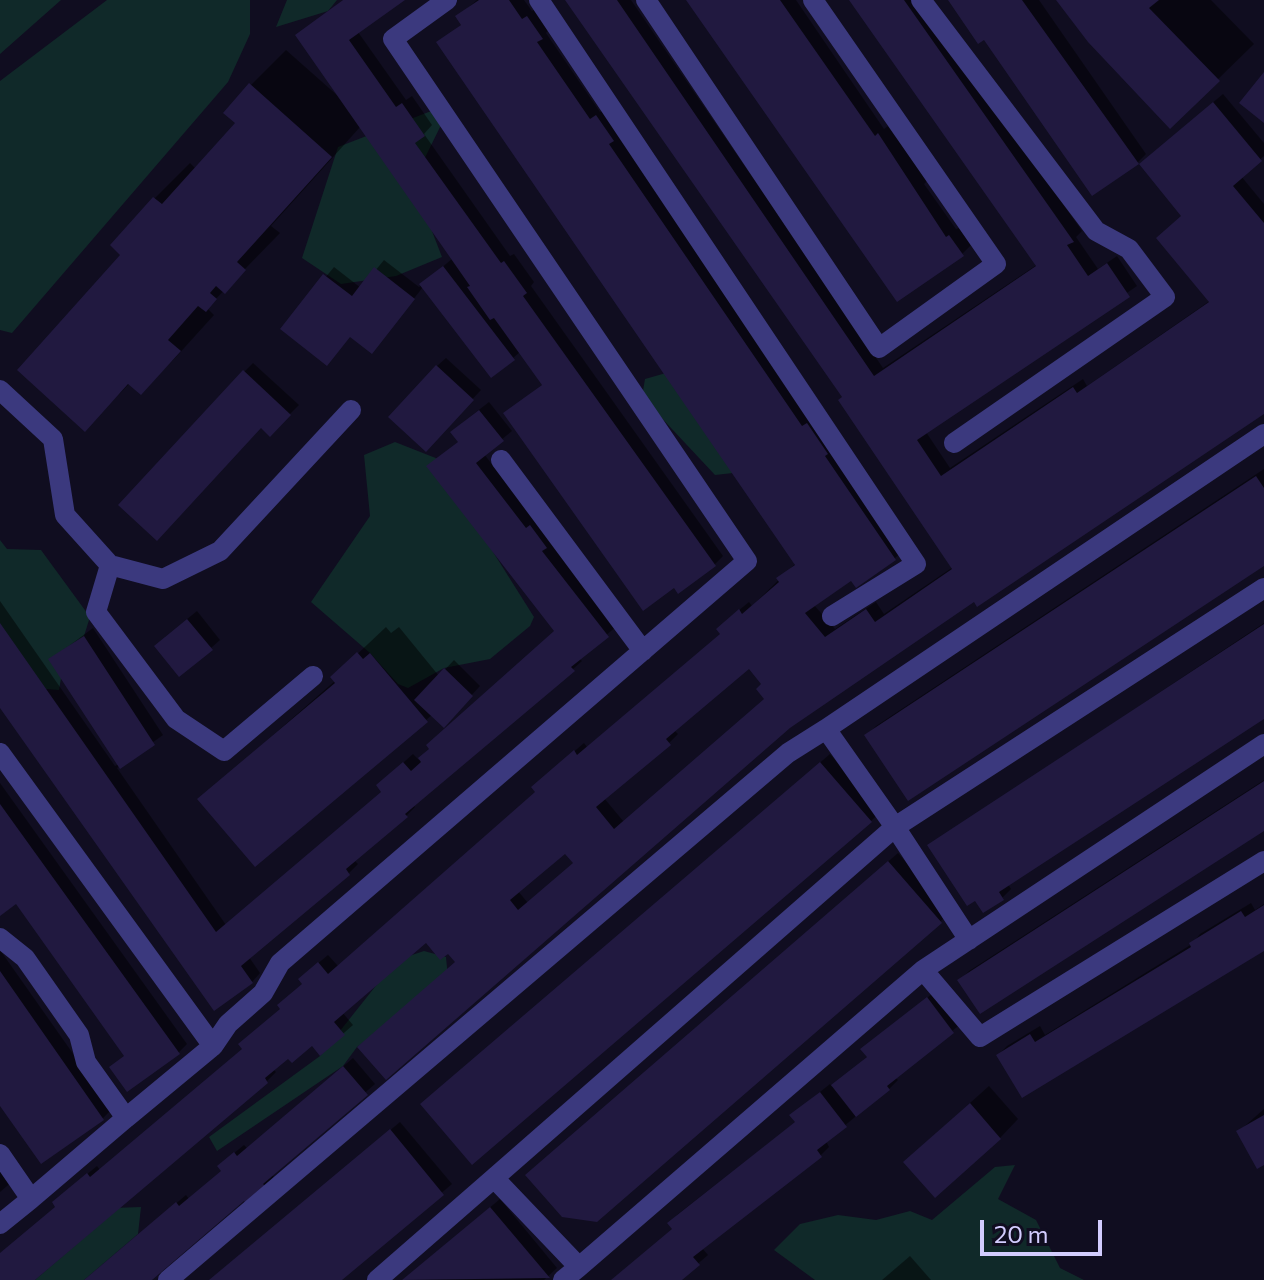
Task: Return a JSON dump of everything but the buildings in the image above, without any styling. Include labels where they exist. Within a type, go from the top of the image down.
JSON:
[{"type":"lane","points":[[0,1224],[213,1046],[228,1024],[263,993],[280,963],[747,561],[393,39],[447,0]]},
{"type":"lane","points":[[539,0],[916,564],[832,616]]},
{"type":"lane","points":[[646,0],[879,348],[996,264],[813,0]]},
{"type":"lane","points":[[921,0],[1096,231],[1129,249],[1165,297],[954,443]]},
{"type":"lane","points":[[0,390],[53,439],[65,515],[110,565],[163,579],[220,551],[351,410]]},
{"type":"lane","points":[[168,1280],[788,753],[1260,445]]},
{"type":"lane","points":[[501,460],[643,651]]},
{"type":"lane","points":[[110,565],[96,612],[176,719],[224,751],[313,676]]},
{"type":"lane","points":[[377,1280],[895,827],[1264,588]]},
{"type":"lane","points":[[826,729],[969,940]]},
{"type":"lane","points":[[494,1178],[571,1273],[923,970],[1264,744]]},
{"type":"lane","points":[[0,753],[213,1046]]},
{"type":"lane","points":[[923,970],[980,1037],[1264,861]]},
{"type":"lane","points":[[0,938],[25,958],[79,1035],[86,1062],[126,1118]]},
{"type":"lane","points":[[0,1154],[31,1199]]},
{"type":"green space","points":[[0,0],[61,0],[0,54]]},
{"type":"green space","points":[[107,0],[250,0],[250,34],[228,82],[12,333],[0,330],[0,81]]},
{"type":"green space","points":[[287,0],[337,0],[328,11],[276,27]]},
{"type":"green space","points":[[439,108],[445,117],[413,182],[442,257],[396,276],[341,284],[302,258],[338,147]]},
{"type":"green space","points":[[666,373],[742,472],[715,475],[642,397],[645,379]]},
{"type":"green space","points":[[395,442],[461,468],[466,509],[534,617],[530,626],[490,659],[444,668],[408,688],[398,684],[370,653],[311,602],[370,516],[364,455]]},
{"type":"green space","points":[[0,540],[7,549],[41,550],[90,617],[84,636],[66,650],[59,690],[21,687],[0,676]]},
{"type":"green space","points":[[424,951],[446,957],[448,978],[357,1047],[343,1066],[217,1151],[209,1137],[320,1056],[390,968],[403,958]]},
{"type":"green space","points":[[1015,1165],[998,1199],[1036,1220],[1060,1268],[1084,1280],[815,1280],[774,1250],[800,1224],[838,1215],[876,1220],[910,1211],[932,1220],[995,1167]]},
{"type":"green space","points":[[141,1207],[138,1234],[84,1280],[25,1280],[113,1208]]}]
